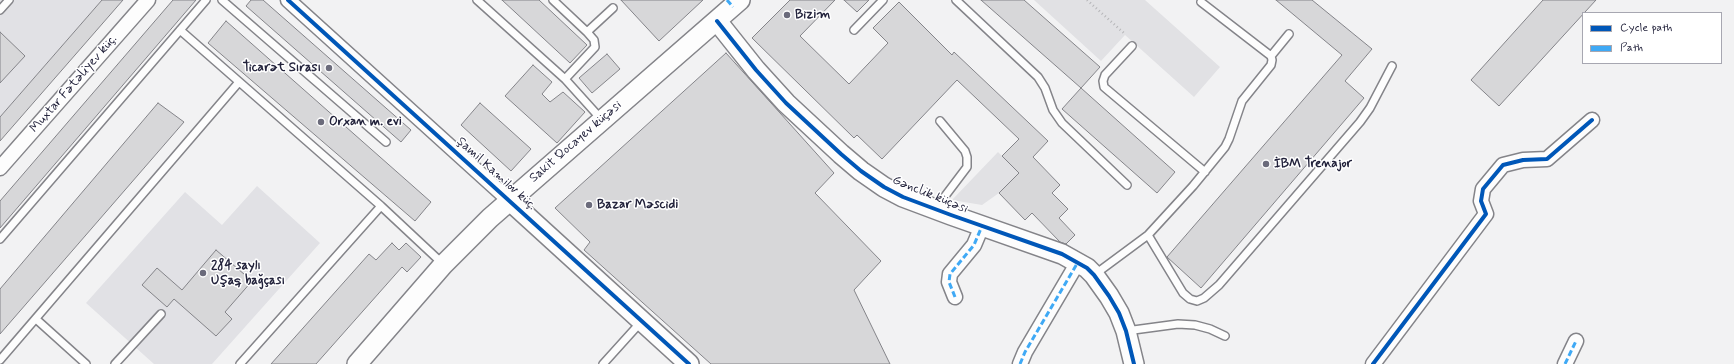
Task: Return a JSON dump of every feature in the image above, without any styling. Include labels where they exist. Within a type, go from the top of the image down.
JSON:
[{"type":"street","name":"Muxtar Fətəliyev küç.","points":[[0,168],[148,0]]},
{"type":"street","name":"Şamil Kamilov küç.","points":[[288,0],[642,320],[685,363]]},
{"type":"street","name":"Sakit Qocayev küçəsi","points":[[356,364],[443,265],[509,200],[717,21],[734,2]]},
{"type":"street","name":"Gənclik küçəsi","points":[[717,21],[756,70],[786,103],[841,154],[861,171],[884,187],[903,197],[1062,254],[1078,262],[1094,275],[1119,313],[1126,331],[1134,364]]},
{"type":"street","points":[[1373,364],[1486,214],[1481,201],[1483,189],[1503,165],[1523,160],[1547,159],[1592,120]]},
{"type":"street","points":[[955,297],[949,282],[950,274],[974,245],[982,226]]},
{"type":"street","points":[[1020,364],[1025,352],[1078,262]]},
{"type":"street","points":[[1565,364],[1576,341]]},
{"type":"lane","points":[[0,10],[8,0]]},
{"type":"lane","points":[[0,239],[206,0]]},
{"type":"lane","points":[[222,0],[386,142]]},
{"type":"lane","points":[[477,0],[565,79],[602,120]]},
{"type":"lane","points":[[553,0],[594,40],[595,47],[565,79]]},
{"type":"lane","points":[[854,30],[883,0]]},
{"type":"lane","points":[[956,0],[1038,77],[1045,88],[1052,110],[1062,123],[1127,185]]},
{"type":"lane","points":[[1094,275],[1148,235],[1205,172],[1229,139],[1242,101],[1271,65],[1272,60],[1270,56],[1201,2]]},
{"type":"lane","points":[[587,32],[613,8]]},
{"type":"lane","points":[[180,30],[381,206],[443,265]]},
{"type":"lane","points":[[1270,56],[1289,34]]},
{"type":"lane","points":[[1132,46],[1105,75],[1103,81],[1104,87],[1205,172]]},
{"type":"lane","points":[[1148,235],[1183,293],[1190,299],[1197,301],[1204,298],[1219,285],[1360,122],[1370,108],[1392,66]]},
{"type":"lane","points":[[0,360],[239,82]]},
{"type":"lane","points":[[935,209],[967,167],[967,157],[965,151],[940,122]]},
{"type":"lane","points":[[240,364],[381,206]]},
{"type":"lane","points":[[114,364],[161,314]]},
{"type":"lane","points":[[36,319],[86,364]]},
{"type":"lane","points":[[603,364],[642,320]]},
{"type":"lane","points":[[1126,331],[1178,324],[1195,325],[1210,329],[1225,336]]},
{"type":"path","points":[[1087,0],[1125,34]]},
{"type":"shaded area","points":[[0,0],[102,0],[0,117]]},
{"type":"shaded area","points":[[1034,0],[1145,0],[1220,67],[1194,97],[1125,35],[1101,61]]},
{"type":"shaded area","points":[[998,152],[1019,173],[999,193],[982,205],[952,200]]},
{"type":"shaded area","name":"284 saylı Uşaq bağçası","points":[[257,186],[320,243],[212,364],[154,364],[86,303],[185,192],[222,225]]},
{"type":"building","points":[[102,0],[123,0],[0,141],[0,117]]},
{"type":"building","points":[[173,0],[196,0],[0,228],[0,201]]},
{"type":"building","name":"Ticarət Sırası","points":[[251,0],[263,0],[411,130],[401,142],[246,6]]},
{"type":"building","points":[[502,0],[539,0],[587,45],[570,63]]},
{"type":"building","points":[[621,0],[703,0],[659,41]]},
{"type":"building","points":[[790,0],[835,0],[800,36],[849,84],[888,43],[873,28],[899,2],[952,55],[954,52],[1048,141],[1033,157],[1060,185],[1052,193],[1068,209],[1059,218],[1075,235],[1066,244],[1060,242],[1032,213],[1025,220],[999,193],[1019,173],[1002,156],[1019,139],[957,80],[882,159],[857,135],[854,138],[752,38]]},
{"type":"building","points":[[844,0],[869,0],[857,12]]},
{"type":"building","points":[[981,0],[1024,0],[1100,67],[1081,88]]},
{"type":"building","points":[[1276,0],[1312,0],[1372,49],[1345,81],[1364,98],[1201,288],[1167,257],[1342,55]]},
{"type":"building","points":[[1543,0],[1596,0],[1585,12],[1582,12],[1582,15],[1499,106],[1471,80]]},
{"type":"building","name":"Orxan m. evi","points":[[226,21],[431,202],[415,221],[208,43]]},
{"type":"building","points":[[0,32],[25,56],[0,83]]},
{"type":"building","points":[[726,53],[834,173],[815,193],[881,261],[854,290],[890,364],[711,364],[584,250],[590,242],[555,208]]},
{"type":"building","points":[[607,54],[620,69],[592,93],[579,78]]},
{"type":"building","points":[[533,65],[552,82],[542,94],[550,102],[563,92],[585,112],[557,143],[505,96]]},
{"type":"building","points":[[1081,88],[1175,172],[1157,193],[1062,109]]},
{"type":"building","points":[[158,103],[184,122],[0,334],[0,289]]},
{"type":"building","points":[[480,103],[531,149],[511,171],[461,125]]},
{"type":"building","points":[[392,243],[399,250],[406,243],[421,257],[407,272],[402,267],[316,364],[271,364],[369,254],[376,260]]},
{"type":"building","points":[[216,250],[252,281],[225,312],[232,319],[216,336],[174,299],[167,307],[142,285],[157,268],[182,290]]},
{"type":"marked path","points":[[727,0],[733,7]]},
{"type":"marked path","points":[[955,297],[949,282],[950,274],[974,245],[982,226]]},
{"type":"marked path","points":[[1020,364],[1025,352],[1078,262]]},
{"type":"marked path","points":[[1565,364],[1576,341]]},
{"type":"cycle path","points":[[288,0],[689,364]]},
{"type":"cycle path","points":[[717,21],[756,70],[786,103],[841,154],[861,171],[884,187],[903,197],[1062,254],[1087,268],[1109,296],[1119,313],[1126,331],[1134,364]]},
{"type":"cycle path","points":[[1373,364],[1486,214],[1481,201],[1483,189],[1503,165],[1523,160],[1547,159],[1592,120]]},
{"type":"place","name":"Bizim","points":[[787,15]]},
{"type":"place","name":"Ticarət Sırası","points":[[329,68]]},
{"type":"place","name":"Orxan m. evi","points":[[321,122]]},
{"type":"place","name":"İBM Trenajor","points":[[1266,164]]},
{"type":"place","name":"Bazar Məscidi","points":[[589,205]]},
{"type":"place","name":"284 saylı Uşaq bağçası","points":[[203,273]]}]
